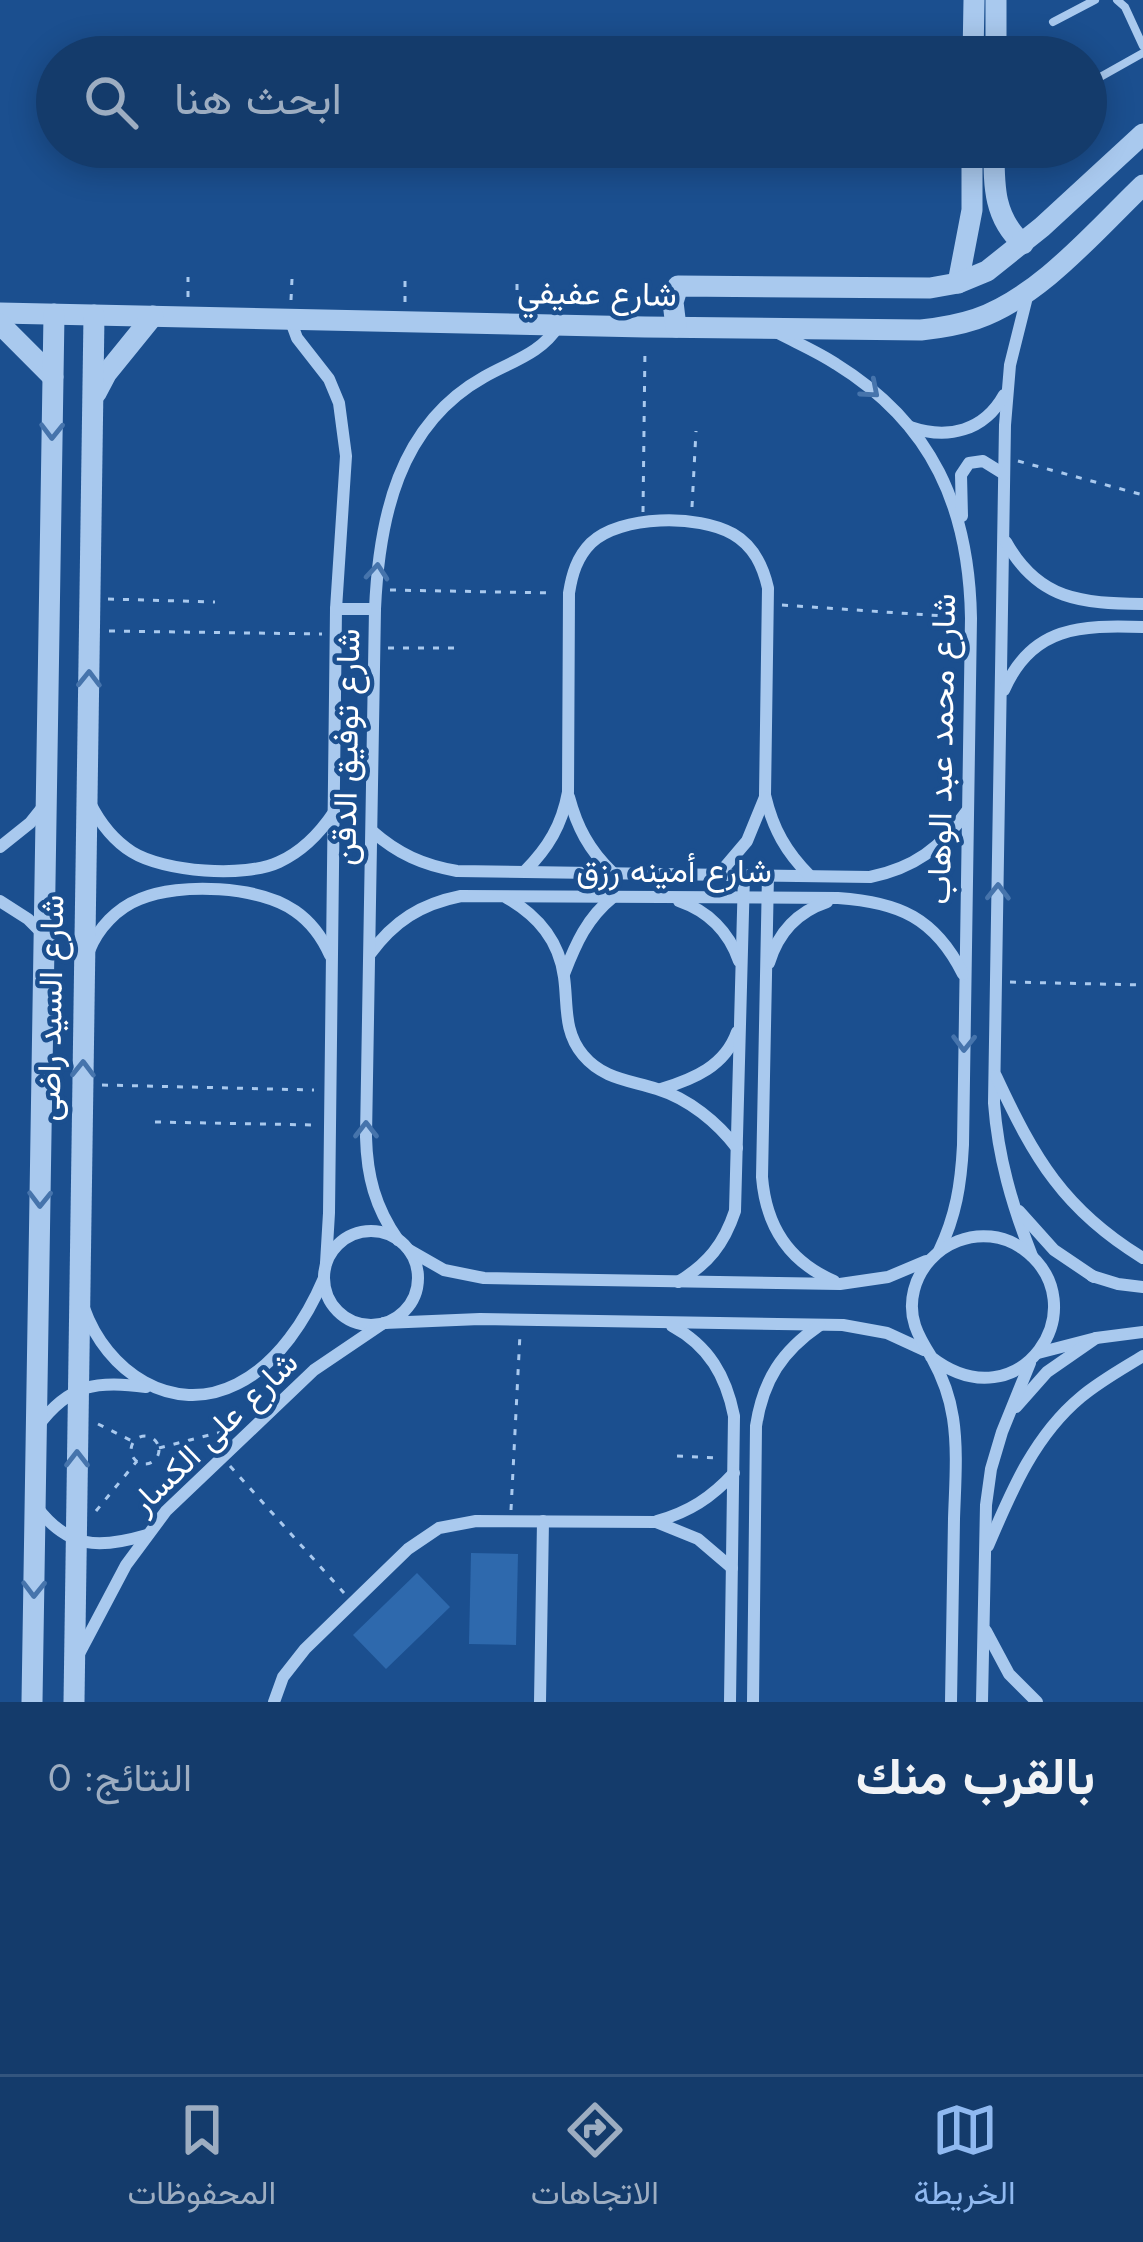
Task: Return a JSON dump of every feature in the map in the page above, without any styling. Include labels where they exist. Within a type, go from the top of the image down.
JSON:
[{"type":"street","points":[[973,36],[974,0]]},
{"type":"street","points":[[996,0],[996,36]]},
{"type":"street","name":"شارع عفيفي","points":[[1107,168],[1143,135]]},
{"type":"street","points":[[958,283],[972,210],[973,168]]},
{"type":"street","points":[[995,168],[997,206],[1007,227],[1023,244]]},
{"type":"street","name":"شارع عفيفي","points":[[676,327],[673,310],[678,286],[930,288],[958,283],[987,271],[1023,244],[1107,168]]},
{"type":"street","name":"شارع عفيفي","points":[[0,313],[889,331],[950,326],[991,313],[1029,291],[1143,185]]},
{"type":"street","points":[[706,326],[712,311],[707,287]]},
{"type":"street","name":"شارع محمد عبد الوهاب","points":[[1029,291],[1014,340],[1007,390],[994,1072],[997,1134],[1010,1195],[1034,1257]]},
{"type":"street","name":"شارع السيد راضى","points":[[32,1702],[54,314]]},
{"type":"street","name":"شارع السيد راضى","points":[[74,1702],[94,315]]},
{"type":"street","points":[[93,399],[106,374],[153,316]]},
{"type":"street","name":"شارع توفيق الدقن","points":[[290,320],[339,403],[346,456],[336,609],[325,1271]]},
{"type":"street","points":[[0,324],[53,377]]},
{"type":"street","name":"شارع توفيق الدقن","points":[[403,1245],[376,1202],[367,1159],[374,648],[381,536],[398,475],[413,447],[455,397],[538,349],[559,325]]},
{"type":"street","name":"شارع محمد عبد الوهاب","points":[[771,329],[848,371],[908,427],[949,488],[962,533],[971,618],[962,1173],[951,1227],[935,1254]]},
{"type":"street","points":[[908,427],[927,434],[966,430],[983,421],[1007,390]]},
{"type":"street","points":[[962,533],[964,468],[983,461],[1004,474]]},
{"type":"street","points":[[525,871],[558,828],[568,793],[568,593],[578,560],[589,545],[618,526],[692,523],[716,527],[745,543],[764,571],[768,604],[765,795],[780,840],[810,876]]},
{"type":"street","points":[[1004,537],[1015,558],[1048,589],[1092,603],[1143,604]]},
{"type":"street","points":[[336,609],[375,609]]},
{"type":"street","points":[[1001,697],[1011,674],[1046,640],[1092,626],[1143,627]]},
{"type":"street","points":[[568,793],[579,829],[612,873]]},
{"type":"street","points":[[719,874],[748,841],[765,795]]},
{"type":"street","points":[[87,796],[106,829],[135,854],[157,863],[213,870],[274,865],[307,844],[334,811]]},
{"type":"street","points":[[0,847],[30,823],[46,802]]},
{"type":"street","name":"شارع أمينه رزق","points":[[372,831],[400,853],[457,871],[870,877],[894,872],[937,849],[968,810]]},
{"type":"street","points":[[678,1282],[715,1253],[735,1211],[744,875]]},
{"type":"street","points":[[768,875],[764,1201],[783,1244],[799,1261],[840,1284]]},
{"type":"street","points":[[84,963],[105,924],[122,909],[162,892],[208,889],[253,894],[294,910],[323,941],[332,960]]},
{"type":"street","name":"شارع أمينه رزق","points":[[370,955],[383,937],[418,909],[461,896],[838,898],[884,903],[911,913],[934,930],[965,978]]},
{"type":"street","points":[[505,896],[541,921],[552,940],[564,975],[569,1032],[581,1053],[598,1070],[660,1090],[706,1115],[738,1149]]},
{"type":"street","points":[[564,975],[589,920],[613,897]]},
{"type":"street","points":[[667,897],[708,916],[724,932],[742,973]]},
{"type":"street","points":[[766,975],[781,935],[796,918],[838,898]]},
{"type":"street","points":[[0,901],[44,935]]},
{"type":"street","points":[[660,1090],[704,1073],[721,1059],[741,1020]]},
{"type":"street","points":[[994,1072],[1021,1129],[1059,1189],[1110,1238],[1143,1258]]},
{"type":"street","points":[[1010,1195],[1037,1234],[1094,1277]]},
{"type":"street","points":[[1143,1287],[1118,1284],[1034,1257],[996,1237],[976,1236],[956,1241],[888,1277],[840,1284],[464,1276],[444,1270],[385,1233],[370,1231],[343,1240],[333,1250],[325,1271],[332,1305],[354,1322],[368,1325],[521,1320],[822,1324],[886,1333],[969,1378],[1012,1372],[1034,1357],[1096,1338],[1143,1332]]},
{"type":"street","points":[[383,1323],[398,1316],[415,1293],[415,1263],[403,1245]]},
{"type":"street","points":[[935,1254],[920,1274],[912,1314],[916,1334],[945,1387],[953,1418],[951,1702]]},
{"type":"street","points":[[982,1702],[991,1469],[1008,1418],[1054,1316],[1047,1276],[1034,1257]]},
{"type":"street","name":"شارع على الكسار","points":[[77,1390],[108,1383],[204,1394],[238,1384],[254,1374],[302,1322],[325,1271]]},
{"type":"street","points":[[79,1286],[95,1336],[130,1375],[153,1388]]},
{"type":"street","name":"شارع على الكسار","points":[[75,1664],[107,1598],[147,1534],[176,1500],[314,1370],[383,1323]]},
{"type":"street","points":[[666,1323],[687,1334],[720,1370],[734,1416],[730,1702]]},
{"type":"street","points":[[753,1702],[760,1401],[782,1357],[822,1324]]},
{"type":"street","points":[[1008,1418],[1047,1372],[1096,1338]]},
{"type":"street","points":[[985,1553],[1037,1445],[1082,1396],[1143,1356]]},
{"type":"street","points":[[36,1427],[77,1390]]},
{"type":"street","points":[[656,1522],[699,1505],[718,1490],[734,1466]]},
{"type":"street","points":[[35,1505],[59,1532],[92,1544],[109,1545],[147,1534]]},
{"type":"street","points":[[274,1702],[292,1662],[408,1549],[439,1528],[476,1521],[656,1522],[698,1539],[732,1568]]},
{"type":"street","points":[[540,1702],[543,1521]]},
{"type":"street","points":[[984,1626],[1010,1674],[1037,1702]]},
{"type":"lane","points":[[1053,22],[1095,0]]},
{"type":"lane","points":[[1107,72],[1143,49],[1125,7],[1117,0]]},
{"type":"path","points":[[188,277],[188,317]]},
{"type":"path","points":[[290,320],[292,279]]},
{"type":"path","points":[[404,322],[405,281]]},
{"type":"path","points":[[517,325],[518,283]]},
{"type":"path","points":[[643,523],[645,327]]},
{"type":"path","points":[[692,523],[695,431]]},
{"type":"path","points":[[1004,457],[1143,495]]},
{"type":"path","points":[[376,589],[568,593]]},
{"type":"path","points":[[90,598],[214,602]]},
{"type":"path","points":[[768,604],[971,618]]},
{"type":"path","points":[[89,631],[336,634]]},
{"type":"path","points":[[374,648],[463,648]]},
{"type":"path","points":[[996,982],[1143,985]]},
{"type":"path","points":[[82,1085],[330,1090]]},
{"type":"path","points":[[154,1122],[330,1125]]},
{"type":"path","points":[[510,1521],[521,1320]]},
{"type":"path","points":[[77,1414],[134,1441]]},
{"type":"path","points":[[159,1448],[256,1423]]},
{"type":"path","points":[[149,1436],[158,1442],[157,1458],[137,1461],[131,1452],[134,1441],[149,1436]]},
{"type":"path","points":[[221,1456],[353,1602]]},
{"type":"path","points":[[677,1456],[734,1466]]},
{"type":"path","points":[[76,1537],[137,1461]]},
{"type":"shaded area","points":[[471,1553],[518,1554],[516,1645],[469,1644]]},
{"type":"shaded area","points":[[417,1573],[450,1607],[386,1669],[353,1635]]}]
